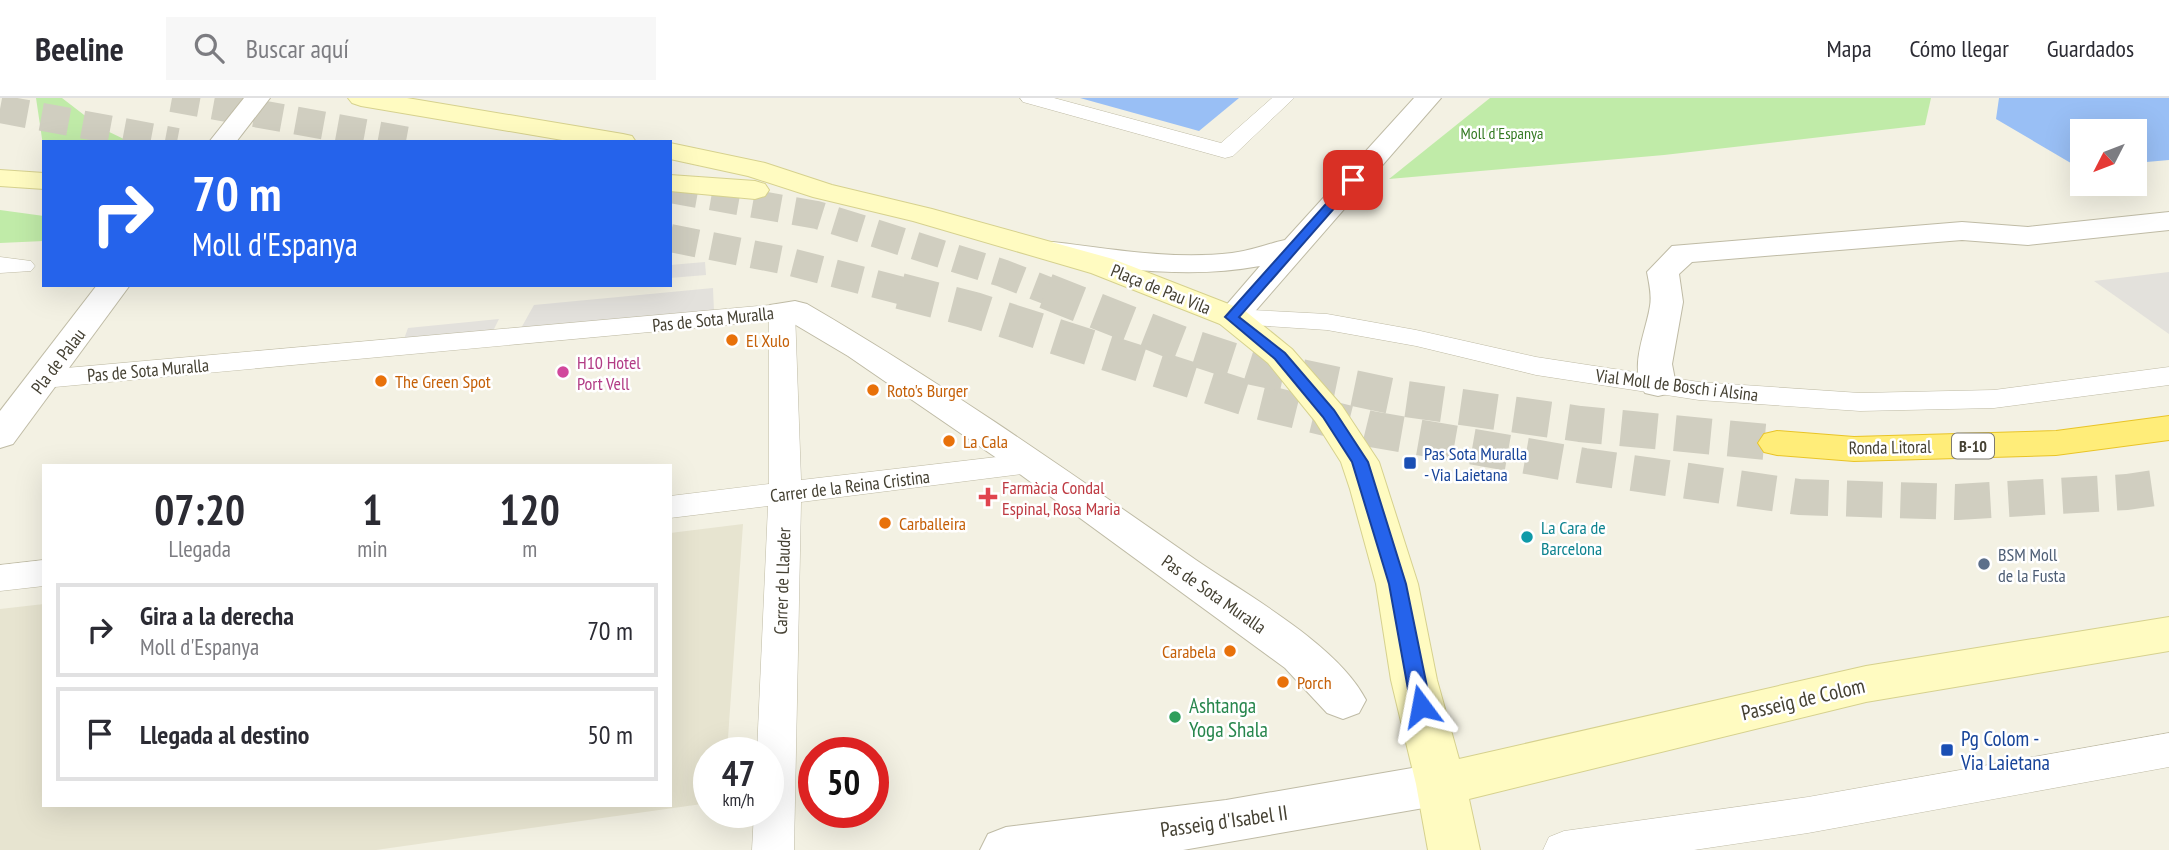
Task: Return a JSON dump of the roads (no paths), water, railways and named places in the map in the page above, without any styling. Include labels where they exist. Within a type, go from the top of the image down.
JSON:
[{"type":"highway","name":"Ronda Litoral","points":[[1777,443],[1854,449],[2056,443],[2169,428]]},
{"type":"main road","points":[[361,98],[611,140]]},
{"type":"main road","name":"Plaça de Pau Vila","points":[[672,151],[755,169],[823,191],[1053,251],[1113,270],[1232,317],[1280,356],[1329,414],[1360,462],[1397,584],[1414,680],[1441,784],[1454,850]]},
{"type":"main road","points":[[0,178],[42,181]]},
{"type":"main road","name":"Plaça de Pau Vila","points":[[672,183],[747,190],[823,191]]},
{"type":"main road","name":"Passeig de Colom","points":[[1441,784],[1866,684],[2169,634]]},
{"type":"street","points":[[224,140],[257,98]]},
{"type":"street","points":[[1232,317],[1428,98]]},
{"type":"street","points":[[1658,385],[1656,364],[1667,302],[1663,272],[1683,253],[1962,231],[2028,236],[2169,221]]},
{"type":"street","points":[[1053,251],[1205,266],[1235,264],[1292,247]]},
{"type":"street","name":"Pla de Palau","points":[[0,436],[113,287]]},
{"type":"street","name":"Pas de Sota Muralla","points":[[782,312],[795,311],[860,349],[1030,463],[1301,656],[1343,700]]},
{"type":"street","name":"Passeig d'Isabel II","points":[[1006,850],[1226,822],[1441,784]]},
{"type":"lane","points":[[1030,98],[1225,151],[1284,98]]},
{"type":"lane","name":"Pas de Sota Muralla","points":[[44,379],[782,312]]},
{"type":"lane","name":"Carrer de Llauder","points":[[773,850],[785,495],[782,312]]},
{"type":"lane","name":"Vial Moll de Bosch i Alsina","points":[[1232,317],[1327,322],[1416,338],[1536,366],[1699,391],[1860,402],[1994,398],[2169,376]]},
{"type":"lane","name":"Carrer de la Reina Cristina","points":[[672,507],[1030,463]]},
{"type":"lane","points":[[0,578],[42,573]]},
{"type":"lane","points":[[1564,850],[1808,815],[2169,750]]},
{"type":"water","points":[[1080,98],[1239,98],[1199,131]]},
{"type":"water","points":[[1999,98],[2169,98],[2169,160],[2147,162],[2147,119],[2070,119],[2070,163],[1996,119]]},
{"type":"tunnel","points":[[172,98],[403,140]]},
{"type":"tunnel","points":[[0,109],[166,140]]},
{"type":"tunnel","points":[[672,189],[817,215],[1002,273],[1051,292]]},
{"type":"tunnel","points":[[672,238],[787,261],[907,292]]},
{"type":"tunnel","points":[[900,291],[974,310],[1253,400],[1371,429],[1584,466],[1799,497],[1957,502],[2127,492],[2169,486]]},
{"type":"tunnel","points":[[1046,291],[1181,344],[1252,367],[1406,399],[1580,424],[1777,443]]},
{"type":"place","name":"El Xulo","points":[[732,340]]},
{"type":"place","name":"H10 Hotel Port Vell","points":[[563,372]]},
{"type":"place","name":"The Green Spot","points":[[381,381]]},
{"type":"place","name":"Roto's Burger","points":[[873,390]]},
{"type":"place","name":"La Cala","points":[[949,441]]},
{"type":"place","name":"Pas Sota Muralla - Via Laietana","points":[[1410,463]]},
{"type":"place","name":"Farmàcia Condal Espinal, Rosa Maria","points":[[988,497]]},
{"type":"place","name":"Carballeira","points":[[885,523]]},
{"type":"place","name":"La Cara de Barcelona","points":[[1527,537]]},
{"type":"place","name":"BSM Moll de la Fusta","points":[[1984,564]]},
{"type":"place","name":"Carabela","points":[[1230,651]]},
{"type":"place","name":"Porch","points":[[1283,682]]},
{"type":"place","name":"Ashtanga Yoga Shala","points":[[1175,717]]},
{"type":"place","name":"Pg Colom - Via Laietana","points":[[1947,750]]},
{"type":"park label","name":"Moll d'Espanya","points":[[1502,133]]}]
